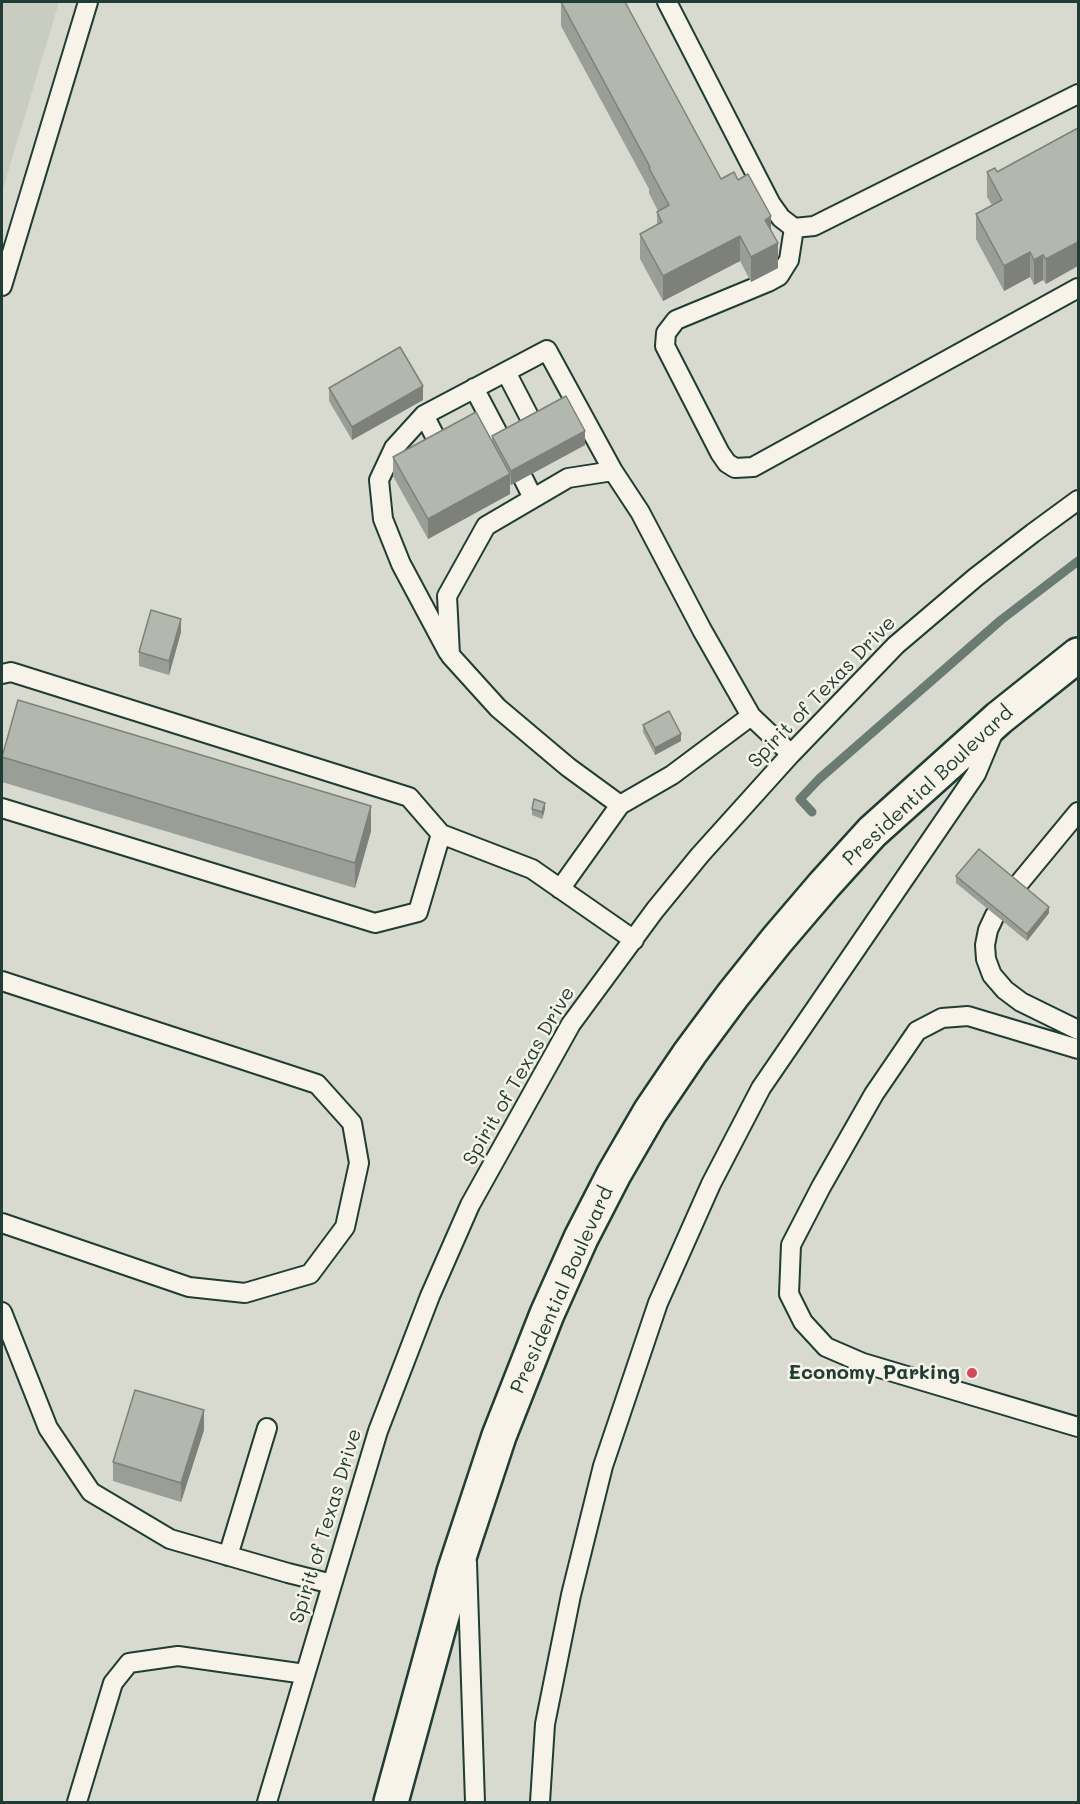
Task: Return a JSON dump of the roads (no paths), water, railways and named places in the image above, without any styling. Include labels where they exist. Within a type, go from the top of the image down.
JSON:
[{"type":"main road","name":"Presidential Boulevard","points":[[391,1803],[454,1572],[499,1436],[580,1238],[650,1112],[690,1053],[777,939],[872,832],[999,718],[1078,655]]},
{"type":"lane","points":[[2,286],[88,2]]},
{"type":"lane","points":[[667,2],[771,204],[781,218],[794,228],[814,226],[1078,94]]},
{"type":"lane","points":[[794,228],[789,260],[779,276],[676,320],[666,333],[665,346],[720,453],[727,463],[735,468],[753,467],[1078,288]]},
{"type":"lane","points":[[620,805],[568,766],[498,708],[450,655],[400,564],[383,519],[379,480],[394,448],[424,415],[547,350],[613,471],[640,512],[702,630],[752,716],[790,754]]},
{"type":"lane","points":[[506,372],[534,426]]},
{"type":"lane","points":[[474,388],[503,443]]},
{"type":"lane","points":[[424,415],[441,450]]},
{"type":"lane","points":[[554,461],[564,480]]},
{"type":"lane","points":[[450,655],[447,596],[486,526],[568,478],[613,471]]},
{"type":"lane","points":[[523,478],[533,498]]},
{"type":"lane","name":"Spirit of Texas Drive","points":[[267,1803],[378,1431],[430,1296],[470,1205],[572,1024],[700,855],[790,754],[896,645],[976,577],[1078,500]]},
{"type":"lane","points":[[475,513],[484,530]]},
{"type":"lane","points":[[2,674],[11,672],[409,797],[441,834],[532,869],[634,940]]},
{"type":"lane","points":[[560,889],[620,805],[672,775],[752,716]]},
{"type":"lane","points":[[540,1803],[545,1724],[574,1584],[603,1466],[658,1303],[711,1184],[761,1088],[976,774],[999,718]]},
{"type":"lane","points":[[2,808],[375,922],[418,912],[441,834]]},
{"type":"lane","points":[[1016,887],[1078,812]]},
{"type":"lane","points":[[995,915],[988,930],[985,945],[986,958],[992,975],[1005,990],[1021,1002],[1078,1030]]},
{"type":"lane","points":[[2,981],[317,1084],[352,1123],[359,1163],[345,1227],[310,1274],[245,1293],[189,1287],[2,1223]]},
{"type":"lane","points":[[1078,1049],[968,1016],[942,1018],[917,1032],[874,1094],[791,1245],[789,1294],[803,1322],[826,1347],[863,1363],[1078,1427]]},
{"type":"lane","points":[[2,1312],[48,1428],[92,1492],[170,1539],[332,1584]]},
{"type":"lane","points":[[228,1556],[267,1428]]},
{"type":"lane","points":[[466,1536],[475,1803]]},
{"type":"lane","points":[[76,1803],[113,1683],[129,1663],[178,1656],[305,1674]]},
{"type":"waterway","points":[[812,812],[800,799],[819,779],[1001,620],[1078,561]]},
{"type":"place","name":"Economy Parking","points":[[972,1373]]}]
